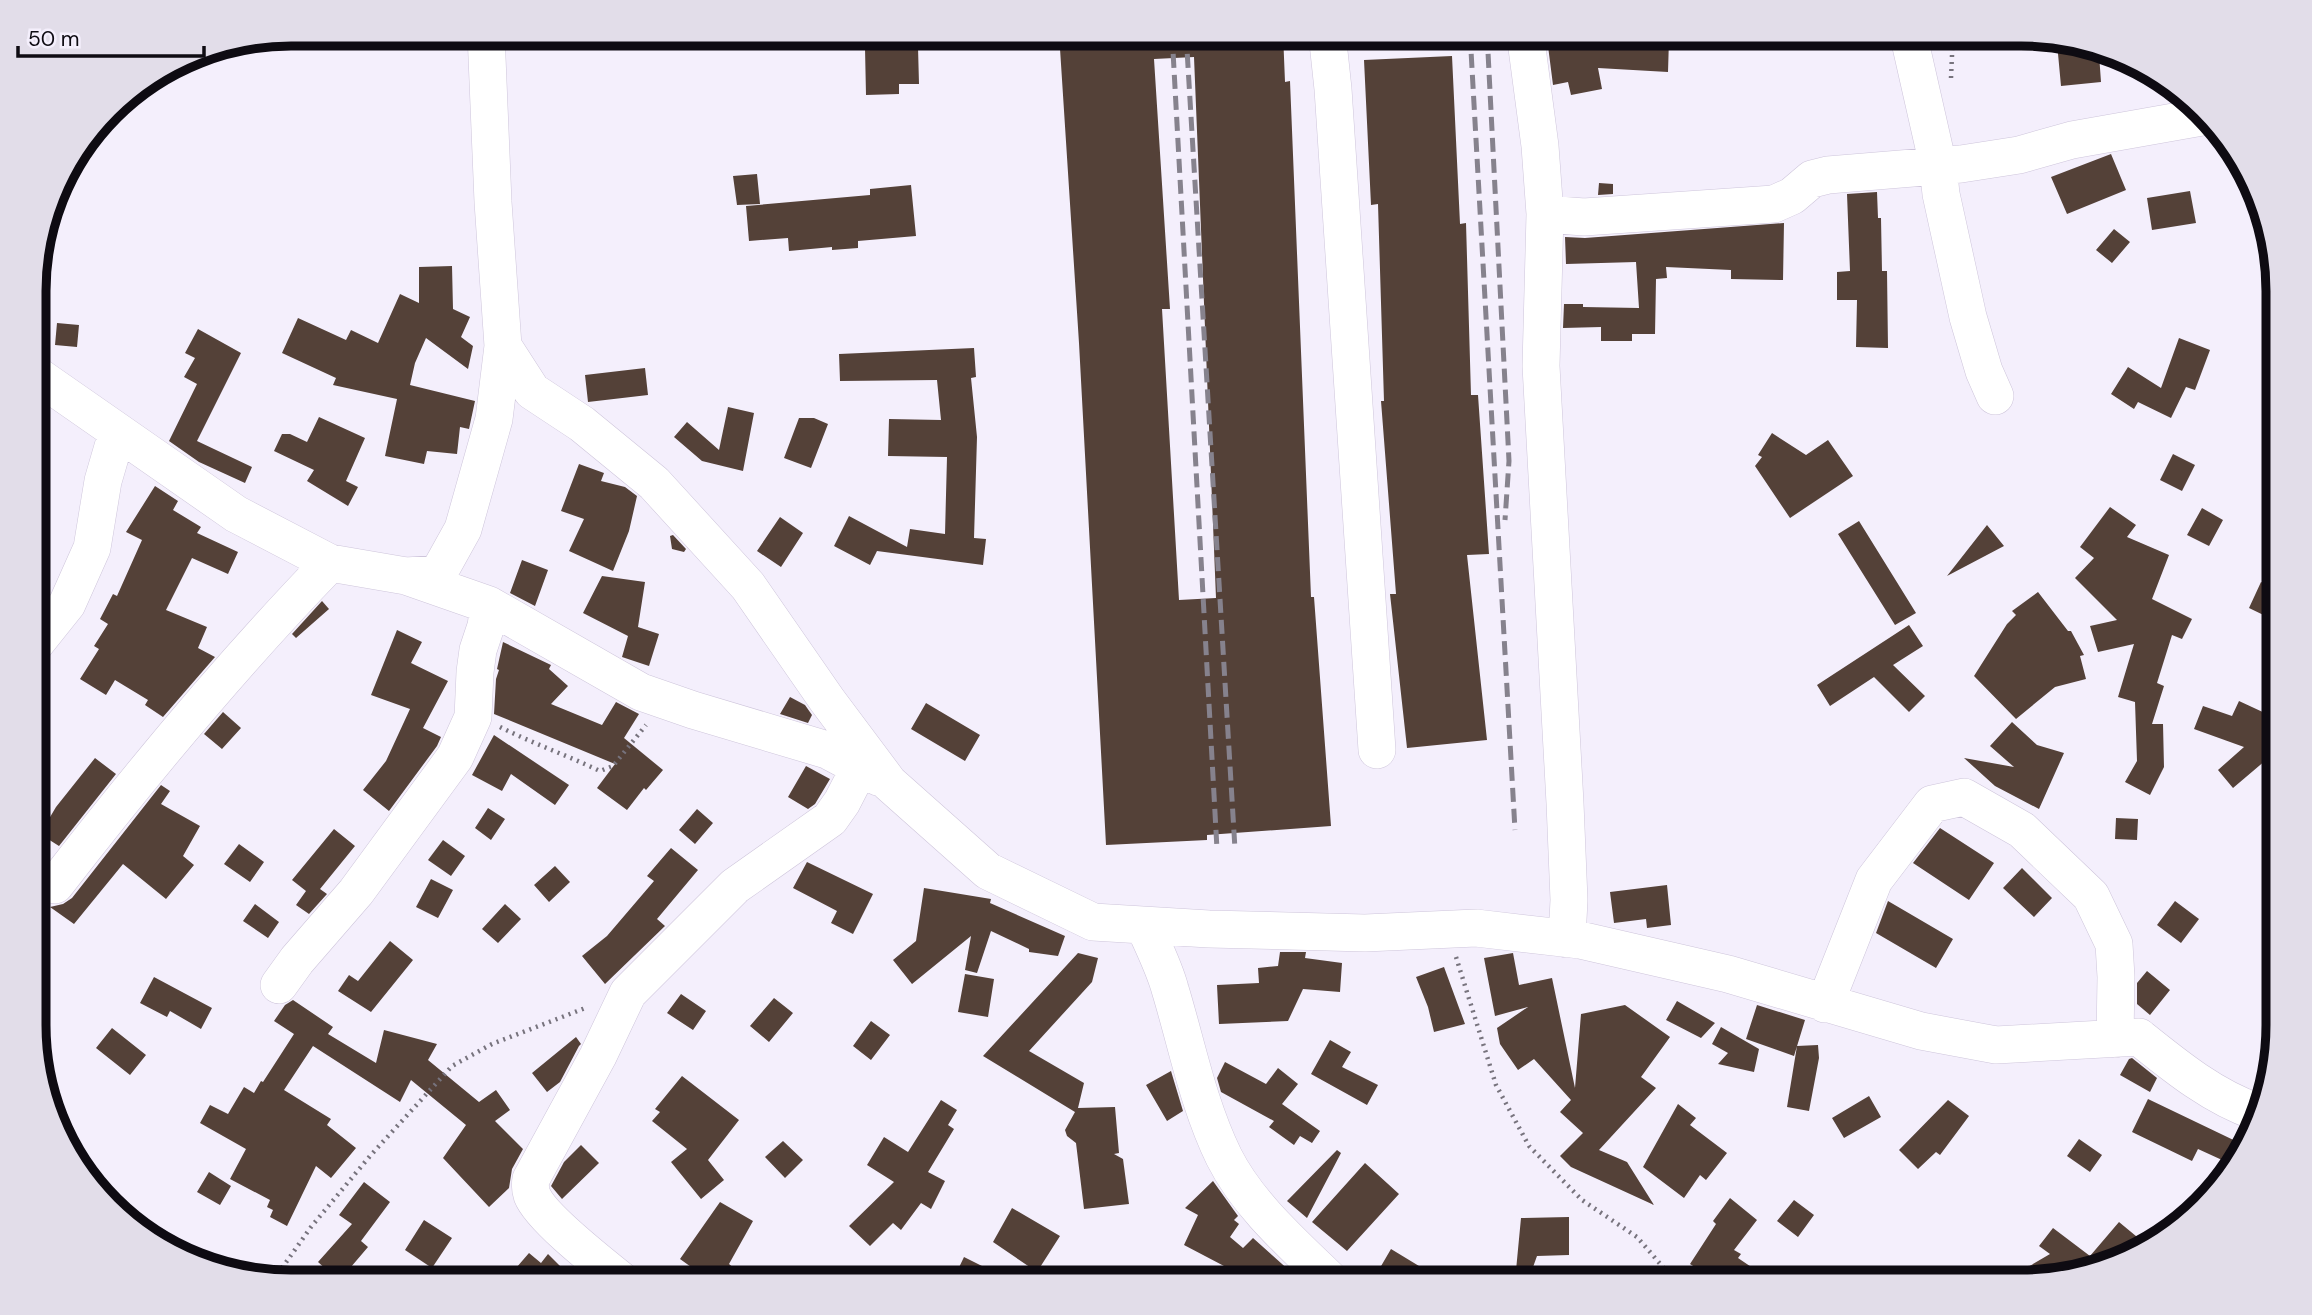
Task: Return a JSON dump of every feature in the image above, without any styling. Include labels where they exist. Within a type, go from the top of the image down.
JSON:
[{"type":"street","points":[[406,576],[438,574],[463,528],[494,419],[503,346],[487,46]]},
{"type":"street","points":[[1328,46],[1377,750]]},
{"type":"street","points":[[1527,46],[1540,146],[1545,214],[1541,366],[1565,803],[1569,900],[1567,939]]},
{"type":"street","points":[[1911,46],[1968,317],[1984,371],[1995,396]]},
{"type":"street","points":[[1545,214],[1584,217],[1774,204],[1792,196],[1812,179],[1819,177],[1961,164],[2019,155],[2072,140],[2195,118]]},
{"type":"street","points":[[503,346],[532,391],[582,424],[654,483],[748,586],[827,700],[874,775]]},
{"type":"street","points":[[46,382],[236,514],[330,563],[406,576],[489,605],[641,692],[827,750],[874,775],[988,871],[1093,922],[1365,933],[1476,928],[1567,939],[1728,974],[1922,1031],[1996,1045],[2139,1037],[2171,1063],[2233,1104],[2251,1110]]},
{"type":"street","points":[[46,630],[66,604],[92,548],[103,481],[117,433]]},
{"type":"street","points":[[55,885],[196,713],[330,563]]},
{"type":"street","points":[[279,985],[356,892],[454,757],[473,717],[478,650],[489,605]]},
{"type":"street","points":[[607,1270],[547,1215],[533,1197],[530,1188],[531,1179],[598,1056],[628,993],[735,886],[830,819],[842,802],[874,775]]},
{"type":"street","points":[[1825,1004],[1874,880],[1932,804],[1965,797],[2022,830],[2091,897],[2114,944],[2115,1039]]},
{"type":"street","points":[[1144,925],[1170,986],[1194,1078],[1224,1157],[1250,1196],[1319,1269]]},
{"type":"path","points":[[473,717],[485,719],[530,742],[544,745],[600,771],[613,766],[628,751],[664,700]]},
{"type":"path","points":[[1447,930],[1496,1085],[1529,1146],[1582,1200],[1637,1237],[1665,1269]]},
{"type":"path","points":[[282,1268],[311,1227],[370,1156],[452,1066],[492,1044],[549,1020],[628,993]]},
{"type":"building","points":[[1060,46],[1284,46],[1285,82],[1290,81],[1311,597],[1314,597],[1331,826],[1207,835],[1207,840],[1106,845]],"holes":[[[1194,57],[1216,598],[1179,600],[1162,309],[1170,309],[1154,59]]]},
{"type":"building","points":[[1548,46],[1669,46],[1668,72],[1598,68],[1602,89],[1571,95],[1568,82],[1553,85]]},
{"type":"building","points":[[918,47],[919,84],[899,84],[899,94],[866,95],[865,48]]},
{"type":"building","points":[[2058,49],[2099,59],[2101,82],[2061,86]]},
{"type":"building","points":[[1452,56],[1460,224],[1466,223],[1471,395],[1478,395],[1489,554],[1467,555],[1487,740],[1407,748],[1390,594],[1396,594],[1381,401],[1384,401],[1378,204],[1371,205],[1364,60]]},
{"type":"building","points":[[2111,154],[2126,190],[2067,214],[2051,177]]},
{"type":"building","points":[[757,174],[760,204],[737,205],[733,176]]},
{"type":"building","points":[[1599,183],[1613,184],[1613,194],[1598,195]]},
{"type":"building","points":[[911,185],[916,236],[858,241],[858,248],[832,250],[832,247],[789,251],[788,238],[749,241],[746,206],[870,195],[870,189]]},
{"type":"building","points":[[2190,191],[2196,223],[2152,230],[2147,198]]},
{"type":"building","points":[[1877,192],[1878,218],[1881,218],[1882,271],[1887,271],[1888,348],[1856,347],[1857,300],[1837,300],[1837,272],[1850,271],[1847,194]]},
{"type":"building","points":[[1784,223],[1783,280],[1731,279],[1731,270],[1666,267],[1667,278],[1656,279],[1655,334],[1632,334],[1632,341],[1601,341],[1601,327],[1563,328],[1564,304],[1639,308],[1636,262],[1566,264],[1565,237],[1585,238]]},
{"type":"building","points":[[2114,229],[2130,242],[2112,263],[2096,250]]},
{"type":"building","points":[[452,266],[453,309],[470,317],[461,337],[473,346],[468,369],[426,338],[415,363],[410,385],[475,401],[469,429],[460,427],[457,454],[427,451],[424,464],[385,456],[397,399],[333,385],[336,378],[282,353],[298,318],[346,340],[351,330],[378,343],[400,294],[419,303],[419,267]]},
{"type":"building","points":[[57,323],[79,325],[77,347],[55,345]]},
{"type":"building","points":[[198,329],[241,353],[197,441],[252,467],[245,483],[199,462],[169,441],[197,384],[184,377],[195,358],[185,353]]},
{"type":"building","points":[[2179,338],[2210,350],[2195,390],[2186,387],[2171,418],[2138,402],[2134,409],[2111,394],[2128,367],[2161,388]]},
{"type":"building","points":[[974,348],[976,377],[971,378],[977,437],[974,538],[986,539],[983,565],[877,551],[870,565],[834,546],[849,516],[907,547],[910,529],[945,534],[947,457],[888,456],[889,419],[941,420],[937,380],[840,381],[839,354]]},
{"type":"building","points":[[645,368],[648,395],[588,402],[585,375]]},
{"type":"building","points":[[728,407],[754,413],[743,471],[702,461],[674,437],[687,422],[719,450]]},
{"type":"building","points":[[319,417],[365,438],[346,481],[358,487],[348,506],[307,481],[314,470],[274,451],[282,434],[290,434],[307,442]]},
{"type":"building","points":[[799,418],[814,418],[828,424],[811,468],[784,458]]},
{"type":"building","points":[[1772,433],[1806,455],[1828,440],[1853,476],[1790,518],[1755,466],[1762,457],[1758,455]]},
{"type":"building","points":[[2173,454],[2195,465],[2182,491],[2160,480]]},
{"type":"building","points":[[579,464],[604,473],[601,481],[625,487],[637,496],[629,531],[613,571],[569,551],[584,519],[561,511]]},
{"type":"building","points":[[155,486],[178,501],[173,510],[201,527],[197,533],[238,552],[228,574],[192,558],[166,610],[207,627],[198,648],[215,657],[163,717],[145,705],[148,700],[115,680],[106,695],[80,679],[99,649],[94,646],[108,624],[100,619],[113,594],[117,596],[142,540],[126,532]]},
{"type":"building","points":[[2110,507],[2136,525],[2127,537],[2169,555],[2152,599],[2192,619],[2182,639],[2172,635],[2157,683],[2164,686],[2152,724],[2163,724],[2164,767],[2150,795],[2125,782],[2137,761],[2135,702],[2118,697],[2134,644],[2098,652],[2090,626],[2117,620],[2075,578],[2094,558],[2080,547]]},
{"type":"building","points":[[2202,508],[2223,520],[2209,546],[2187,535]]},
{"type":"building","points":[[780,517],[803,533],[781,567],[757,551]]},
{"type":"building","points":[[1859,521],[1916,613],[1895,625],[1838,534]]},
{"type":"building","points":[[1987,525],[2004,546],[1947,576]]},
{"type":"building","points":[[673,535],[686,549],[684,552],[672,549],[670,536]]},
{"type":"building","points":[[522,560],[548,570],[535,606],[510,593]]},
{"type":"building","points":[[602,576],[645,582],[638,627],[659,634],[649,666],[622,657],[628,636],[583,613]]},
{"type":"building","points":[[2261,582],[2266,584],[2266,616],[2249,608]]},
{"type":"building","points":[[2038,592],[2068,631],[2071,631],[2084,655],[2080,656],[2086,679],[2055,687],[2016,719],[1974,676],[2007,624],[2016,615],[2012,611]]},
{"type":"building","points":[[322,601],[329,609],[296,638],[292,634]]},
{"type":"building","points":[[1909,625],[1923,646],[1893,665],[1925,696],[1909,712],[1874,677],[1830,706],[1817,685]]},
{"type":"building","points":[[397,630],[422,642],[411,663],[448,681],[423,728],[441,737],[437,746],[389,811],[363,790],[386,761],[410,709],[371,695]]},
{"type":"building","points":[[503,642],[551,665],[549,669],[568,686],[551,704],[602,725],[616,702],[639,714],[624,738],[663,770],[627,810],[597,788],[615,764],[494,714],[497,669]]},
{"type":"building","points":[[790,697],[805,705],[812,715],[808,723],[780,714]]},
{"type":"building","points":[[2239,701],[2266,714],[2262,725],[2266,728],[2266,760],[2233,788],[2218,770],[2244,747],[2194,729],[2203,706],[2232,716]]},
{"type":"building","points":[[926,703],[980,735],[965,761],[911,729]]},
{"type":"building","points":[[223,712],[241,728],[222,749],[204,734]]},
{"type":"building","points":[[2012,722],[2037,745],[2064,753],[2039,809],[1995,786],[1964,758],[2014,767],[1990,746]]},
{"type":"building","points":[[494,735],[569,785],[555,805],[511,774],[502,791],[472,775]]},
{"type":"building","points":[[95,758],[116,774],[59,846],[46,838],[46,824]]},
{"type":"building","points":[[806,766],[830,779],[815,804],[808,809],[788,797]]},
{"type":"building","points":[[161,785],[170,791],[161,804],[200,826],[183,856],[194,865],[166,899],[123,864],[74,924],[50,907],[63,904],[72,898]]},
{"type":"building","points":[[488,808],[505,819],[491,840],[475,828]]},
{"type":"building","points":[[697,809],[713,823],[695,844],[679,830]]},
{"type":"building","points":[[2116,818],[2138,819],[2137,840],[2115,839]]},
{"type":"building","points":[[1940,828],[1994,863],[1969,900],[1913,863]]},
{"type":"building","points":[[334,829],[355,846],[320,889],[327,894],[309,914],[296,905],[306,891],[292,880]]},
{"type":"building","points":[[443,840],[465,856],[451,876],[428,860]]},
{"type":"building","points":[[239,844],[264,862],[250,882],[224,864]]},
{"type":"building","points":[[671,848],[698,870],[657,919],[665,926],[605,984],[582,956],[607,936],[654,881],[647,876]]},
{"type":"building","points":[[807,862],[873,894],[853,934],[831,923],[837,911],[793,888]]},
{"type":"building","points":[[555,866],[570,882],[549,902],[534,885]]},
{"type":"building","points":[[2022,868],[2052,898],[2034,917],[2003,888]]},
{"type":"building","points":[[431,879],[453,890],[438,918],[416,907]]},
{"type":"building","points":[[1667,885],[1671,925],[1647,928],[1646,919],[1614,923],[1610,892]]},
{"type":"building","points":[[924,888],[991,899],[990,903],[1065,936],[1058,956],[1029,952],[1029,949],[991,931],[977,973],[965,970],[971,936],[912,984],[893,960],[916,941]]},
{"type":"building","points":[[1888,901],[1953,939],[1936,968],[1876,933]]},
{"type":"building","points":[[2175,901],[2199,919],[2181,943],[2157,925]]},
{"type":"building","points":[[255,904],[279,922],[268,938],[243,921]]},
{"type":"building","points":[[505,904],[521,919],[498,943],[482,929]]},
{"type":"building","points":[[390,941],[413,960],[371,1012],[338,991],[349,975],[358,981]]},
{"type":"building","points":[[1280,952],[1306,952],[1305,958],[1342,963],[1340,992],[1303,989],[1288,1021],[1219,1024],[1217,985],[1259,983],[1258,968],[1278,966]]},
{"type":"building","points":[[1078,953],[1098,958],[1092,982],[1029,1051],[1084,1083],[1078,1108],[1115,1107],[1119,1153],[1114,1154],[1123,1159],[1129,1204],[1084,1209],[1076,1143],[1067,1136],[1065,1130],[1075,1112],[983,1056]]},
{"type":"building","points":[[1513,953],[1519,985],[1552,978],[1575,1088],[1581,1014],[1625,1005],[1670,1037],[1641,1077],[1656,1088],[1599,1150],[1627,1162],[1654,1205],[1571,1167],[1560,1156],[1583,1133],[1560,1112],[1571,1100],[1534,1059],[1518,1070],[1500,1044],[1497,1028],[1528,1007],[1495,1016],[1484,958]]},
{"type":"building","points":[[1444,967],[1465,1024],[1434,1032],[1416,977]]},
{"type":"building","points":[[2147,971],[2170,990],[2150,1015],[2137,1004],[2137,983]]},
{"type":"building","points":[[965,974],[994,979],[988,1017],[958,1012]]},
{"type":"building","points":[[154,977],[212,1008],[201,1029],[170,1011],[167,1017],[140,1003]]},
{"type":"building","points":[[681,994],[706,1011],[693,1030],[667,1013]]},
{"type":"building","points":[[774,998],[793,1013],[769,1042],[750,1026]]},
{"type":"building","points":[[293,1000],[333,1027],[328,1034],[376,1063],[384,1030],[437,1044],[428,1060],[479,1102],[496,1090],[510,1110],[495,1121],[523,1149],[512,1169],[509,1188],[489,1207],[443,1158],[466,1125],[411,1080],[400,1102],[313,1046],[284,1090],[331,1119],[327,1125],[356,1148],[331,1178],[316,1166],[287,1226],[270,1217],[273,1210],[267,1207],[270,1200],[230,1179],[246,1149],[200,1123],[210,1105],[228,1114],[244,1087],[254,1093],[261,1081],[263,1082],[294,1034],[274,1021],[285,1005]]},
{"type":"building","points":[[1677,1001],[1715,1023],[1701,1038],[1666,1020]]},
{"type":"building","points":[[1757,1005],[1805,1020],[1794,1056],[1746,1039]]},
{"type":"building","points":[[871,1021],[890,1035],[871,1060],[853,1046]]},
{"type":"building","points":[[1721,1027],[1759,1049],[1754,1072],[1718,1064],[1728,1053],[1712,1044]]},
{"type":"building","points":[[112,1028],[146,1055],[130,1075],[96,1048]]},
{"type":"building","points":[[576,1037],[581,1044],[560,1082],[547,1092],[532,1073]]},
{"type":"building","points":[[1330,1040],[1351,1052],[1342,1067],[1378,1085],[1367,1105],[1311,1074]]},
{"type":"building","points":[[1818,1045],[1819,1058],[1809,1111],[1787,1107],[1797,1046]]},
{"type":"building","points":[[2132,1058],[2157,1078],[2150,1092],[2120,1075]]},
{"type":"building","points":[[1225,1062],[1266,1084],[1278,1068],[1298,1084],[1282,1104],[1320,1131],[1312,1143],[1300,1136],[1294,1145],[1269,1127],[1274,1121],[1221,1092],[1217,1078]]},
{"type":"building","points":[[1171,1071],[1183,1111],[1167,1121],[1146,1085]]},
{"type":"building","points":[[682,1076],[739,1120],[708,1160],[724,1180],[701,1199],[671,1162],[687,1149],[652,1121],[660,1112],[655,1109]]},
{"type":"building","points":[[1869,1096],[1881,1117],[1844,1138],[1832,1118]]},
{"type":"building","points":[[2148,1099],[2237,1142],[2225,1161],[2198,1149],[2192,1161],[2132,1132]]},
{"type":"building","points":[[941,1100],[957,1110],[948,1125],[954,1129],[928,1172],[945,1181],[931,1209],[921,1203],[901,1230],[893,1223],[870,1246],[849,1226],[894,1182],[867,1165],[884,1137],[908,1152]]},
{"type":"building","points":[[1948,1100],[1969,1116],[1940,1155],[1936,1152],[1918,1169],[1899,1150]]},
{"type":"building","points":[[1678,1104],[1696,1118],[1690,1125],[1727,1153],[1706,1180],[1700,1175],[1684,1198],[1643,1167]]},
{"type":"building","points":[[2079,1139],[2102,1155],[2090,1172],[2067,1156]]},
{"type":"building","points":[[783,1141],[803,1160],[785,1178],[765,1157]]},
{"type":"building","points":[[581,1145],[599,1163],[562,1199],[551,1186],[564,1162]]},
{"type":"building","points":[[1337,1150],[1341,1153],[1307,1218],[1287,1201]]},
{"type":"building","points":[[1365,1163],[1399,1194],[1347,1251],[1312,1222]]},
{"type":"building","points":[[209,1172],[231,1186],[220,1205],[197,1192]]},
{"type":"building","points":[[1213,1181],[1238,1216],[1234,1220],[1239,1224],[1230,1237],[1243,1248],[1253,1238],[1288,1269],[1223,1269],[1224,1266],[1184,1245],[1198,1215],[1185,1208]]},
{"type":"building","points":[[364,1182],[390,1202],[361,1241],[368,1247],[348,1270],[327,1270],[318,1262],[352,1224],[339,1215]]},
{"type":"building","points":[[1730,1198],[1757,1220],[1734,1250],[1741,1254],[1738,1258],[1755,1269],[1698,1269],[1690,1264],[1716,1224],[1713,1221]]},
{"type":"building","points":[[1794,1200],[1814,1215],[1798,1237],[1777,1221]]},
{"type":"building","points":[[720,1202],[753,1221],[729,1264],[734,1270],[695,1270],[680,1259]]},
{"type":"building","points":[[1012,1208],[1060,1236],[1039,1270],[1033,1270],[993,1242]]},
{"type":"building","points":[[1569,1217],[1569,1255],[1537,1256],[1532,1269],[1516,1269],[1521,1218]]},
{"type":"building","points":[[424,1220],[452,1238],[432,1268],[405,1250]]},
{"type":"building","points":[[2119,1222],[2139,1239],[2100,1257],[2069,1265],[2024,1269],[2050,1254],[2039,1246],[2053,1228],[2090,1256]]},
{"type":"building","points":[[1391,1249],[1419,1266],[1417,1269],[1379,1269]]},
{"type":"building","points":[[529,1253],[541,1263],[548,1254],[564,1270],[514,1270]]},
{"type":"building","points":[[964,1257],[982,1266],[980,1270],[958,1270]]},
{"type":"railway","points":[[1173,46],[1217,849]]},
{"type":"railway","points":[[1187,46],[1235,849]]},
{"type":"railway","points":[[1471,46],[1515,830]]},
{"type":"railway","points":[[1488,46],[1509,461],[1505,520]]}]
